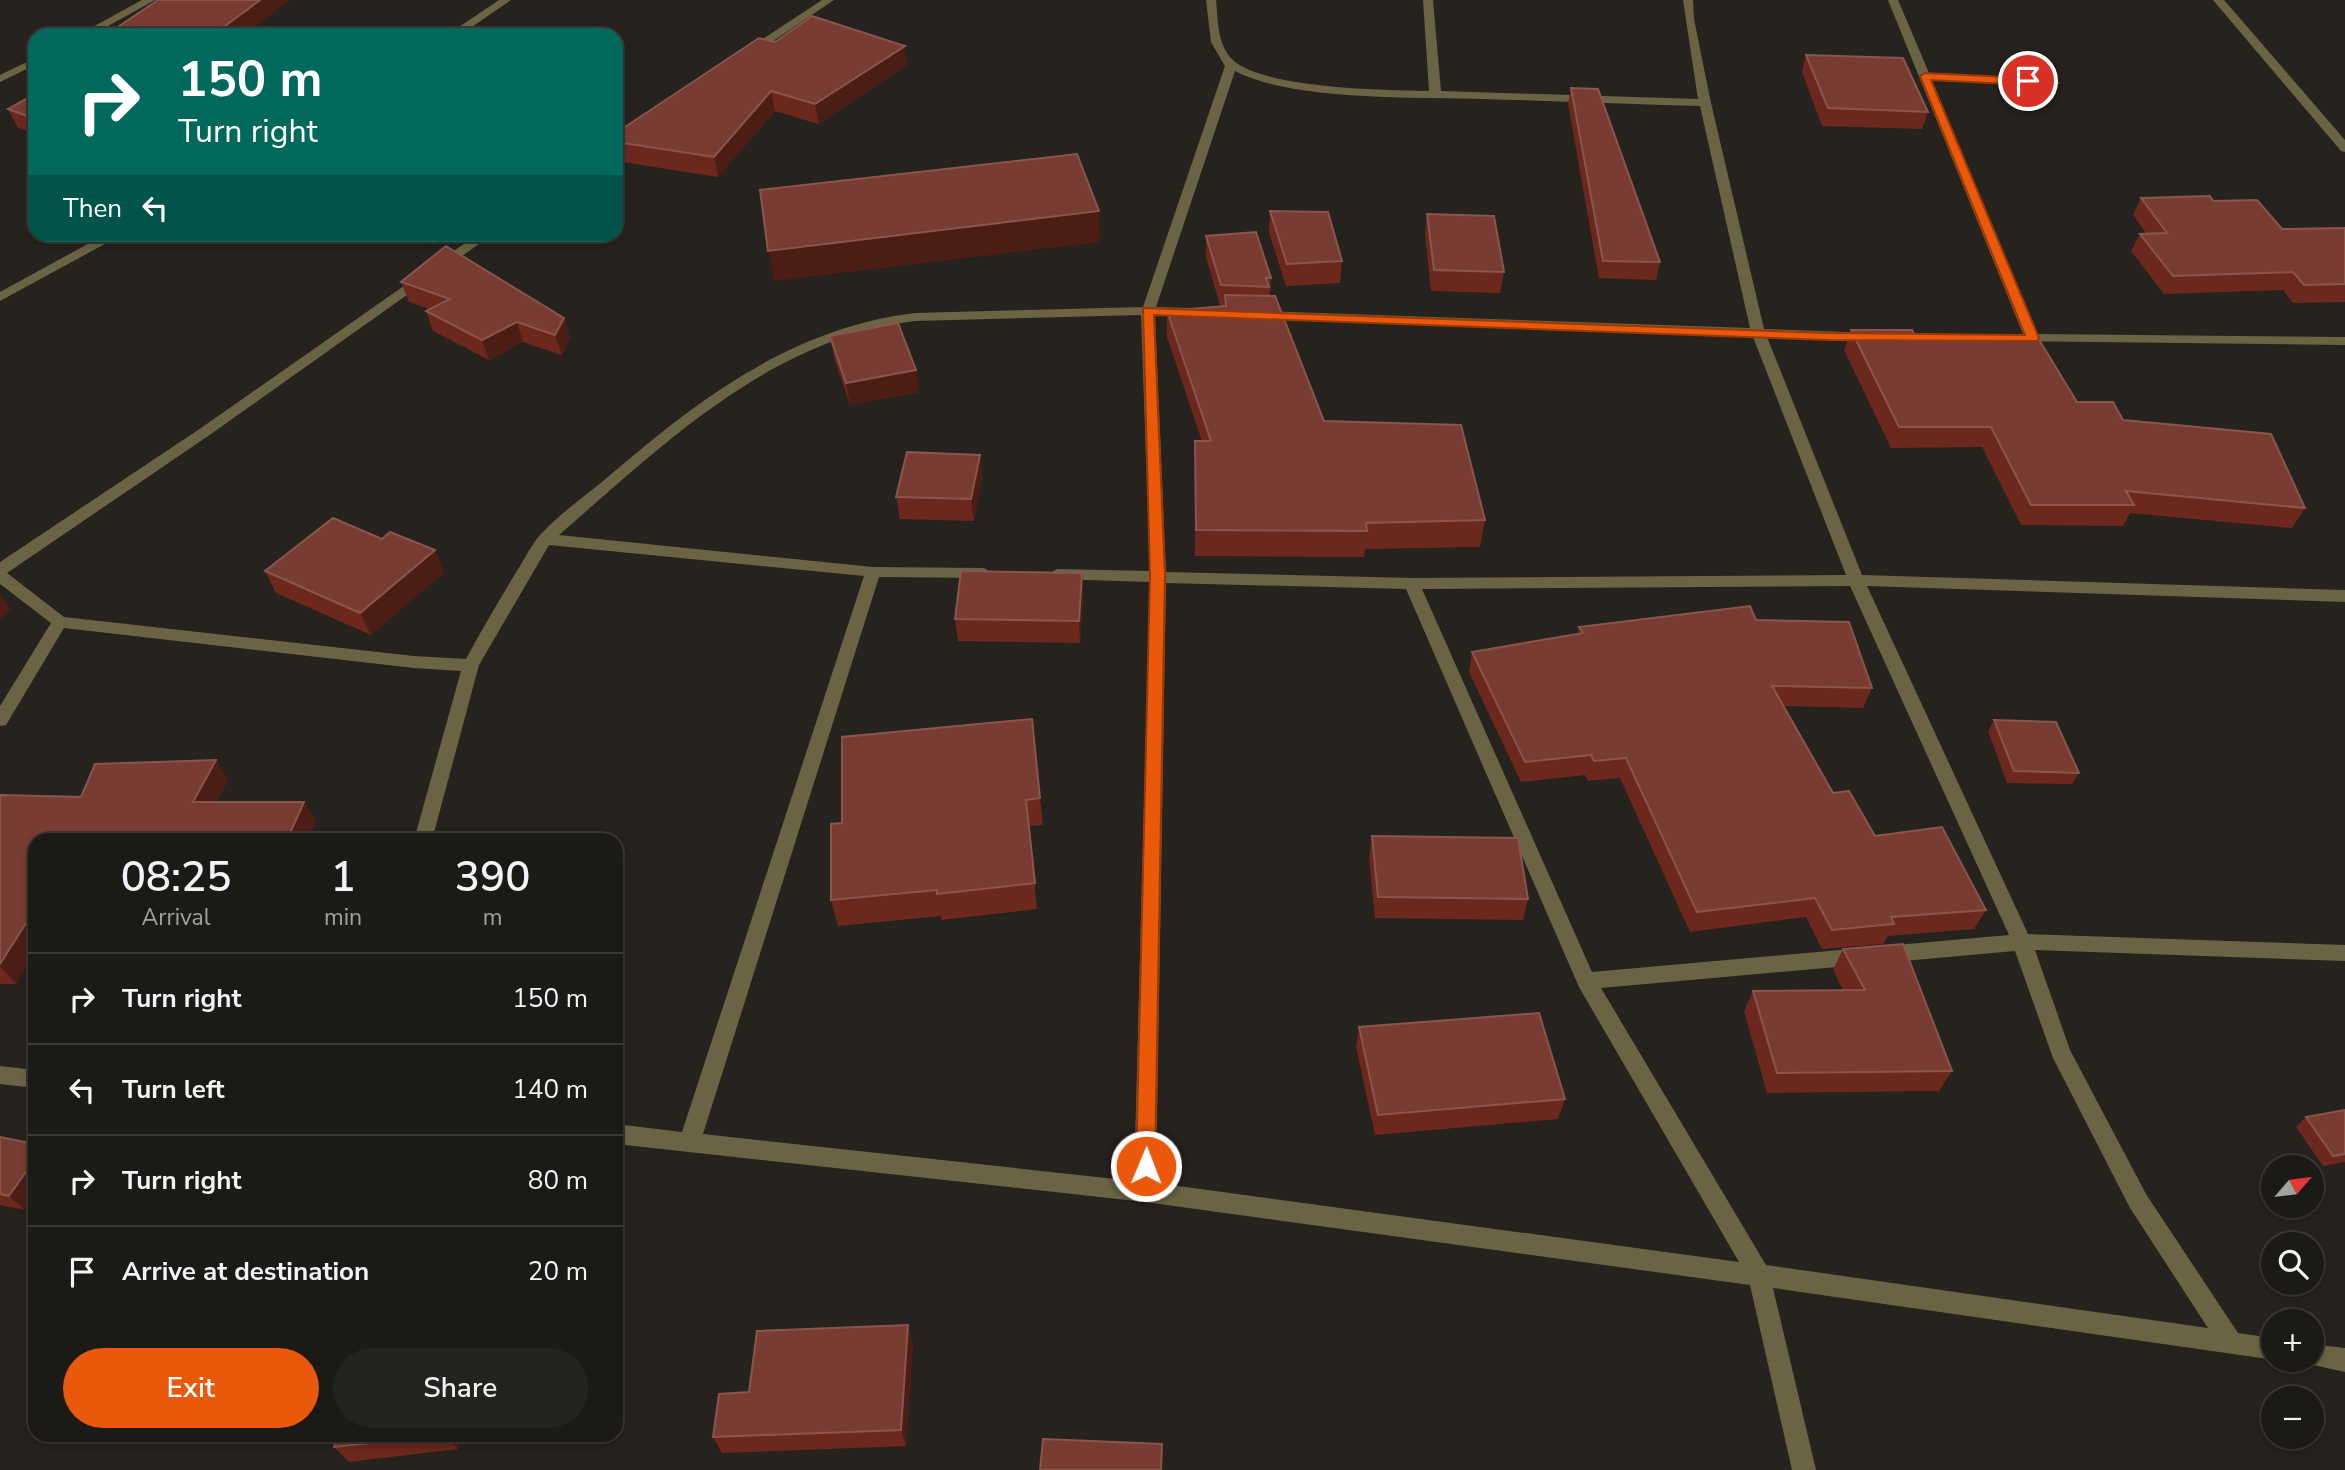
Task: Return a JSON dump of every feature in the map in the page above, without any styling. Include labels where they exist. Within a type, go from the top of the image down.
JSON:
[{"type":"street","points":[[97,28],[150,0]]},
{"type":"street","points":[[464,28],[506,0]]},
{"type":"street","points":[[740,58],[829,0]]},
{"type":"street","points":[[1211,0],[1216,49],[1231,66],[1251,75],[1360,92],[1704,103]]},
{"type":"street","points":[[1428,0],[1435,94]]},
{"type":"street","points":[[1688,0],[1704,103],[1758,333],[1856,580],[2022,942],[2060,1052],[2137,1201],[2231,1343]]},
{"type":"street","points":[[1893,0],[2032,338]]},
{"type":"street","points":[[2218,0],[2345,148]]},
{"type":"street","points":[[0,79],[28,65]]},
{"type":"street","points":[[1145,1192],[1158,575],[1148,311],[1231,66]]},
{"type":"street","points":[[1925,76],[2053,83]]},
{"type":"street","points":[[0,297],[102,242]]},
{"type":"street","points":[[0,570],[205,432],[476,242]]},
{"type":"street","points":[[425,833],[471,665],[545,539],[667,434],[733,386],[810,346],[883,321],[915,317],[1148,311],[1203,313]]},
{"type":"street","points":[[1245,314],[1882,337]]},
{"type":"street","points":[[2005,338],[2345,341]]},
{"type":"street","points":[[545,539],[873,572],[995,573]]},
{"type":"street","points":[[690,1141],[873,572]]},
{"type":"street","points":[[1036,574],[1158,575],[1412,584],[1856,580],[2345,597]]},
{"type":"street","points":[[0,576],[60,622],[414,662],[471,665]]},
{"type":"street","points":[[1412,584],[1586,981],[1759,1275],[1804,1470]]},
{"type":"street","points":[[0,720],[60,622]]},
{"type":"street","points":[[1586,981],[2022,942],[2345,953]]},
{"type":"street","points":[[0,1075],[28,1078]]},
{"type":"street","points":[[623,1135],[1145,1192],[1759,1275],[2261,1347]]},
{"type":"street","points":[[2324,1357],[2345,1360]]},
{"type":"building","points":[[158,0],[260,0],[222,28],[116,28]]},
{"type":"building","points":[[812,16],[905,46],[815,104],[771,91],[714,157],[623,143],[623,128],[759,38],[775,42]]},
{"type":"building","points":[[1806,55],[1903,58],[1928,112],[1828,108]]},
{"type":"building","points":[[1571,88],[1598,89],[1660,262],[1603,261]]},
{"type":"building","points":[[28,98],[28,116],[8,109]]},
{"type":"building","points":[[1077,154],[1099,211],[768,251],[760,190]]},
{"type":"building","points":[[2210,196],[2213,201],[2257,200],[2282,229],[2345,228],[2345,284],[2304,285],[2293,272],[2173,276],[2140,234],[2167,233],[2141,198]]},
{"type":"building","points":[[1270,211],[1328,212],[1342,261],[1287,264]]},
{"type":"building","points":[[1427,214],[1494,216],[1504,272],[1434,270]]},
{"type":"building","points":[[1256,232],[1271,278],[1266,278],[1269,287],[1221,285],[1206,236]]},
{"type":"building","points":[[446,246],[564,318],[555,335],[517,322],[482,340],[426,311],[450,299],[401,282]]},
{"type":"building","points":[[1225,295],[1275,296],[1324,421],[1461,425],[1485,520],[1366,523],[1367,531],[1196,530],[1195,441],[1211,441],[1167,311],[1226,306]]},
{"type":"building","points":[[898,323],[916,370],[846,383],[830,336]]},
{"type":"building","points":[[1851,330],[1912,330],[1915,336],[1994,335],[1997,338],[2038,338],[2077,402],[2113,402],[2123,420],[2271,434],[2305,508],[2126,491],[2134,505],[2031,505],[1991,427],[1899,427]]},
{"type":"building","points":[[907,452],[980,455],[971,499],[896,497]]},
{"type":"building","points":[[333,518],[382,539],[390,532],[435,550],[360,613],[265,571]]},
{"type":"building","points":[[961,571],[1082,573],[1079,621],[955,619]]},
{"type":"building","points":[[1750,606],[1756,620],[1849,622],[1872,688],[1772,686],[1833,793],[1849,791],[1875,836],[1942,827],[1986,910],[1891,917],[1894,924],[1832,930],[1815,898],[1697,912],[1626,758],[1594,761],[1591,755],[1525,762],[1472,652],[1583,633],[1579,627]]},
{"type":"building","points":[[1032,719],[1040,798],[1026,800],[1035,883],[937,894],[937,890],[831,900],[831,824],[842,823],[842,737]]},
{"type":"building","points":[[1994,720],[2056,722],[2079,773],[2014,771]]},
{"type":"building","points":[[216,760],[193,802],[304,802],[290,833],[28,833],[28,920],[0,964],[0,795],[81,797],[95,764]]},
{"type":"building","points":[[1372,836],[1518,838],[1528,899],[1378,897]]},
{"type":"building","points":[[1903,944],[1952,1071],[1777,1073],[1753,991],[1865,990],[1843,949]]},
{"type":"building","points":[[1539,1013],[1565,1099],[1378,1115],[1359,1027]]},
{"type":"building","points":[[2345,1110],[2345,1154],[2333,1156],[2306,1117]]},
{"type":"building","points":[[0,1137],[28,1143],[28,1169],[9,1196],[0,1194]]},
{"type":"building","points":[[908,1325],[901,1430],[713,1437],[719,1394],[749,1392],[757,1331]]},
{"type":"building","points":[[1043,1439],[1162,1444],[1161,1470],[1040,1470]]},
{"type":"building","points":[[335,1442],[377,1442],[334,1447]]},
{"type":"route","points":[[1146,1166],[1158,575],[1148,311],[1828,337],[2032,338],[1925,76],[2028,81]]}]
